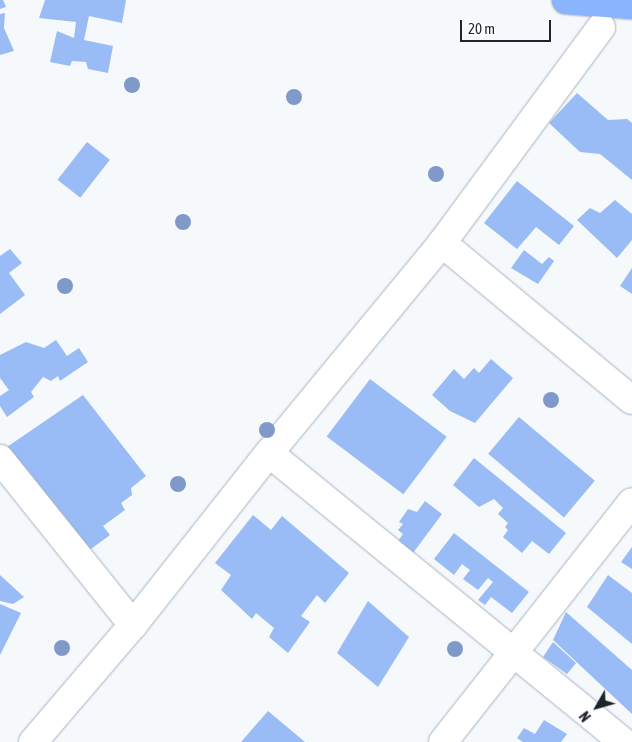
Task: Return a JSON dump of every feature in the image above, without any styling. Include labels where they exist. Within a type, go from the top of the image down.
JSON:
[{"type":"highway","points":[[566,0],[597,10],[632,6]]},
{"type":"street","points":[[33,742],[134,625],[269,453],[442,243],[597,10]]},
{"type":"street","points":[[442,243],[632,400]]},
{"type":"street","points":[[269,453],[623,742]]},
{"type":"street","points":[[0,460],[134,625]]},
{"type":"street","points":[[443,742],[632,502]]},
{"type":"building","points":[[0,0],[3,0],[6,7],[0,9]]},
{"type":"building","points":[[45,0],[126,0],[122,23],[89,16],[84,40],[113,46],[108,73],[88,69],[86,62],[72,61],[70,66],[50,62],[57,31],[74,38],[76,22],[39,18]]},
{"type":"building","points":[[5,13],[4,28],[14,51],[0,55],[0,14]]},
{"type":"building","points":[[577,93],[608,120],[627,119],[632,123],[632,180],[600,154],[580,152],[549,123]]},
{"type":"building","points":[[87,142],[110,160],[80,198],[57,180]]},
{"type":"building","points":[[517,181],[574,226],[559,245],[536,227],[517,249],[484,223]]},
{"type":"building","points":[[615,200],[632,214],[632,240],[617,258],[577,220],[590,208],[600,213]]},
{"type":"building","points":[[10,249],[22,263],[9,273],[25,295],[0,314],[0,256]]},
{"type":"building","points":[[524,250],[542,264],[549,257],[554,261],[538,284],[511,268]]},
{"type":"building","points":[[632,268],[632,294],[620,286]]},
{"type":"building","points":[[56,340],[67,356],[79,348],[88,362],[60,381],[58,376],[51,381],[43,377],[31,392],[34,397],[7,417],[0,406],[0,396],[9,390],[0,378],[0,355],[26,342],[44,348]]},
{"type":"building","points":[[491,359],[513,378],[475,423],[450,411],[432,395],[454,369],[464,379],[474,368],[479,373]]},
{"type":"building","points":[[370,379],[447,437],[403,494],[327,437]]},
{"type":"building","points":[[83,395],[146,476],[131,488],[132,495],[121,503],[125,510],[103,526],[110,535],[80,557],[4,449]]},
{"type":"building","points":[[519,417],[595,481],[564,517],[488,454]]},
{"type":"building","points":[[474,458],[566,533],[549,554],[532,541],[522,553],[503,537],[508,530],[505,527],[508,523],[498,514],[503,508],[494,499],[479,507],[453,485]]},
{"type":"building","points":[[425,501],[442,514],[413,553],[398,541],[403,534],[398,530],[403,524],[399,522],[408,509],[417,512]]},
{"type":"building","points":[[253,515],[271,530],[282,516],[349,573],[325,603],[317,595],[301,616],[310,622],[288,653],[269,637],[274,628],[256,613],[252,619],[221,590],[231,575],[215,563]]},
{"type":"building","points":[[454,533],[529,592],[512,613],[491,597],[485,605],[478,600],[493,582],[488,578],[478,590],[463,579],[470,570],[462,564],[454,575],[434,559]]},
{"type":"building","points":[[632,547],[632,569],[621,562]]},
{"type":"building","points":[[0,575],[24,597],[13,604],[0,601]]},
{"type":"building","points":[[608,575],[632,593],[632,644],[587,607]]},
{"type":"building","points":[[368,601],[409,637],[378,687],[337,653]]},
{"type":"building","points":[[0,604],[21,613],[0,655]]},
{"type":"building","points":[[566,612],[632,670],[632,714],[553,640]]},
{"type":"building","points":[[553,642],[576,663],[567,674],[543,657]]},
{"type":"building","points":[[268,711],[305,742],[241,742]]},
{"type":"building","points":[[544,720],[567,734],[561,742],[523,742],[517,738],[524,728],[535,734]]}]
